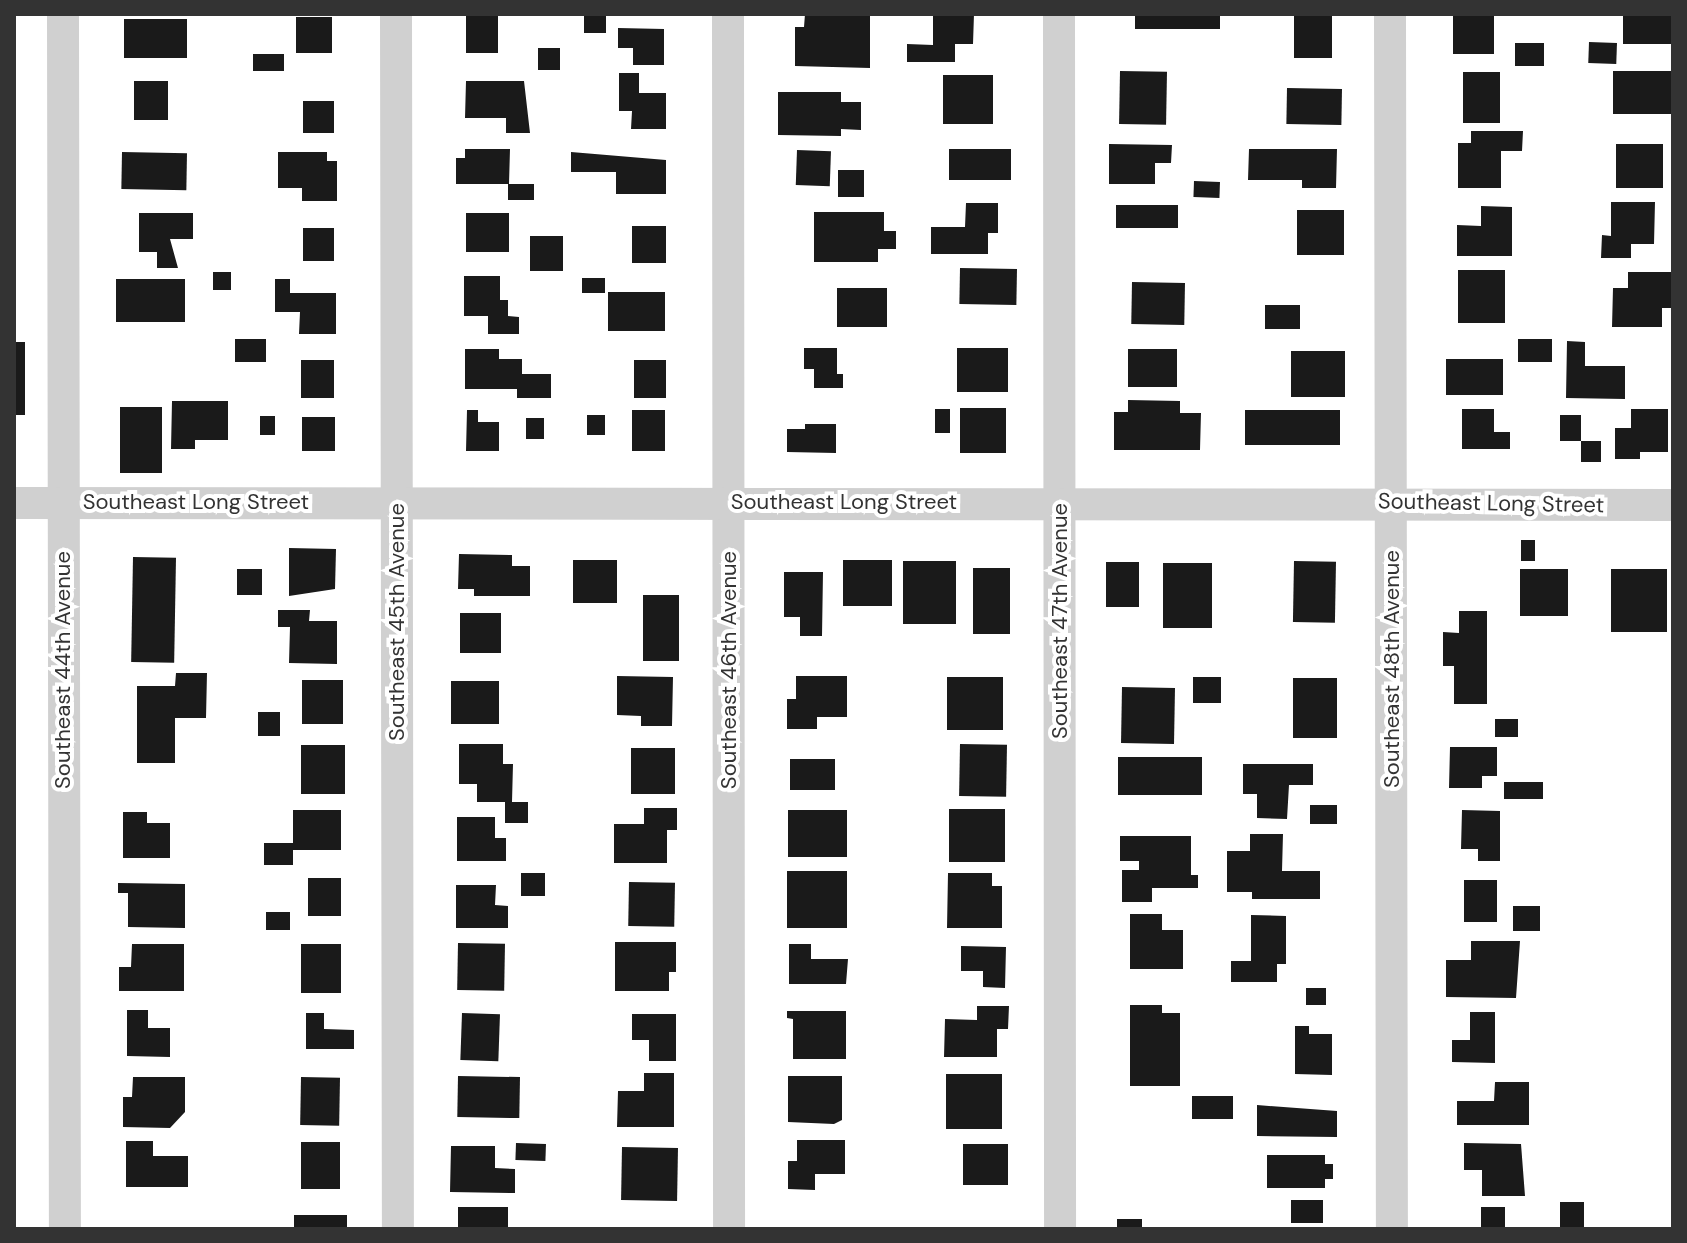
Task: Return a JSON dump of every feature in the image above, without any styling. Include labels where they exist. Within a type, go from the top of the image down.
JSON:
[{"type":"street","name":"Southeast 44th Avenue","points":[[63,14],[65,1229]]},
{"type":"street","name":"Southeast 45th Avenue","points":[[396,14],[398,1229]]},
{"type":"street","name":"Southeast 46th Avenue","points":[[728,14],[729,1229]]},
{"type":"street","name":"Southeast 47th Avenue","points":[[1059,14],[1060,1229]]},
{"type":"street","name":"Southeast 48th Avenue","points":[[1390,14],[1392,1229]]},
{"type":"street","name":"Southeast Long Street","points":[[14,503],[1391,501],[1673,505]]},
{"type":"building","points":[[466,14],[498,14],[498,53],[466,53]]},
{"type":"building","points":[[584,14],[606,14],[606,33],[584,33]]},
{"type":"building","points":[[805,14],[870,14],[870,68],[795,66],[795,27],[804,27]]},
{"type":"building","points":[[933,14],[974,14],[973,44],[955,44],[955,62],[907,62],[907,44],[933,45]]},
{"type":"building","points":[[1135,14],[1220,14],[1220,29],[1135,29]]},
{"type":"building","points":[[1294,14],[1332,14],[1332,58],[1294,58]]},
{"type":"building","points":[[1453,14],[1494,14],[1494,54],[1453,54]]},
{"type":"building","points":[[1623,14],[1673,14],[1673,44],[1623,44]]},
{"type":"building","points":[[296,17],[332,17],[332,53],[296,53]]},
{"type":"building","points":[[124,19],[187,19],[187,58],[124,58]]},
{"type":"building","points":[[618,28],[664,29],[664,65],[633,65],[633,48],[618,48]]},
{"type":"building","points":[[1589,42],[1617,43],[1616,64],[1588,63]]},
{"type":"building","points":[[1515,43],[1544,43],[1544,66],[1515,66]]},
{"type":"building","points":[[538,48],[560,48],[560,70],[538,70]]},
{"type":"building","points":[[253,54],[284,54],[284,71],[253,71]]},
{"type":"building","points":[[1120,71],[1167,72],[1166,125],[1119,124]]},
{"type":"building","points":[[1613,71],[1673,71],[1673,114],[1613,114]]},
{"type":"building","points":[[1463,72],[1500,72],[1500,123],[1463,123]]},
{"type":"building","points":[[619,73],[639,73],[639,93],[666,93],[666,129],[631,129],[632,111],[619,111]]},
{"type":"building","points":[[943,75],[993,75],[993,124],[943,124]]},
{"type":"building","points":[[134,81],[168,81],[168,120],[134,120]]},
{"type":"building","points":[[466,81],[524,81],[530,133],[506,133],[506,118],[465,118]]},
{"type":"building","points":[[1287,88],[1342,89],[1341,125],[1286,124]]},
{"type":"building","points":[[778,92],[841,92],[841,102],[861,102],[861,130],[841,129],[841,136],[778,135]]},
{"type":"building","points":[[303,101],[334,101],[334,133],[303,133]]},
{"type":"building","points":[[1471,131],[1523,131],[1522,151],[1501,151],[1501,188],[1458,188],[1458,143],[1471,143]]},
{"type":"building","points":[[1109,144],[1172,145],[1171,163],[1155,163],[1155,184],[1109,184]]},
{"type":"building","points":[[1616,144],[1663,144],[1663,188],[1616,188]]},
{"type":"building","points":[[465,149],[510,149],[509,184],[534,184],[534,200],[508,200],[508,184],[456,184],[456,158],[465,158]]},
{"type":"building","points":[[949,149],[1011,149],[1011,180],[949,180]]},
{"type":"building","points":[[1249,149],[1337,149],[1336,188],[1302,188],[1302,180],[1248,180]]},
{"type":"building","points":[[797,150],[831,151],[830,186],[796,185]]},
{"type":"building","points":[[122,152],[187,153],[186,190],[121,189]]},
{"type":"building","points":[[278,152],[327,152],[327,161],[337,161],[337,201],[302,201],[302,188],[278,188]]},
{"type":"building","points":[[571,152],[666,160],[666,194],[616,194],[616,172],[571,172]]},
{"type":"building","points":[[838,170],[864,170],[864,197],[838,197]]},
{"type":"building","points":[[1194,181],[1220,182],[1219,198],[1193,197]]},
{"type":"building","points":[[1611,202],[1655,202],[1654,244],[1631,244],[1631,258],[1601,258],[1602,235],[1611,236]]},
{"type":"building","points":[[966,203],[998,203],[998,233],[988,233],[988,254],[931,254],[931,227],[965,227]]},
{"type":"building","points":[[1116,205],[1178,205],[1178,228],[1116,228]]},
{"type":"building","points":[[1481,206],[1512,207],[1512,256],[1457,256],[1457,225],[1481,226]]},
{"type":"building","points":[[1297,210],[1344,210],[1344,255],[1297,255]]},
{"type":"building","points":[[814,212],[884,212],[884,231],[896,231],[896,249],[878,249],[878,262],[814,262]]},
{"type":"building","points":[[139,213],[193,213],[193,239],[170,239],[178,268],[157,268],[157,252],[139,252]]},
{"type":"building","points":[[466,213],[509,213],[509,252],[466,252]]},
{"type":"building","points":[[632,226],[666,226],[666,263],[632,263]]},
{"type":"building","points":[[303,228],[334,228],[334,261],[303,261]]},
{"type":"building","points":[[530,236],[563,236],[563,271],[530,271]]},
{"type":"building","points":[[960,268],[1017,269],[1016,305],[959,304]]},
{"type":"building","points":[[1458,270],[1505,270],[1505,323],[1458,323]]},
{"type":"building","points":[[213,272],[231,272],[231,290],[213,290]]},
{"type":"building","points":[[1628,272],[1671,272],[1671,308],[1662,308],[1662,327],[1612,327],[1613,288],[1628,288]]},
{"type":"building","points":[[464,276],[500,276],[500,300],[508,300],[508,316],[519,317],[519,334],[488,334],[488,316],[464,316]]},
{"type":"building","points":[[582,278],[605,278],[605,293],[582,293]]},
{"type":"building","points":[[116,279],[185,279],[185,322],[116,322]]},
{"type":"building","points":[[275,279],[290,279],[290,293],[336,293],[336,334],[299,334],[300,312],[275,312]]},
{"type":"building","points":[[1132,282],[1185,283],[1184,325],[1131,324]]},
{"type":"building","points":[[837,288],[887,288],[887,327],[837,327]]},
{"type":"building","points":[[608,292],[665,292],[665,331],[608,331]]},
{"type":"building","points":[[1265,305],[1300,305],[1300,329],[1265,329]]},
{"type":"building","points":[[235,339],[266,339],[266,362],[235,362]]},
{"type":"building","points":[[1518,339],[1552,339],[1552,362],[1518,362]]},
{"type":"building","points":[[1567,341],[1585,342],[1585,366],[1625,366],[1625,399],[1566,398]]},
{"type":"building","points":[[14,342],[25,342],[25,415],[14,415]]},
{"type":"building","points":[[804,348],[837,348],[837,374],[843,374],[843,388],[814,388],[814,369],[804,369]]},
{"type":"building","points":[[957,348],[1008,348],[1008,392],[957,392]]},
{"type":"building","points":[[465,349],[499,349],[499,359],[522,359],[522,374],[551,374],[551,398],[517,398],[517,389],[465,389]]},
{"type":"building","points":[[1128,349],[1177,349],[1177,387],[1128,387]]},
{"type":"building","points":[[1291,351],[1345,351],[1345,397],[1291,397]]},
{"type":"building","points":[[1446,359],[1503,359],[1503,395],[1446,395]]},
{"type":"building","points":[[301,360],[334,360],[334,398],[301,398]]},
{"type":"building","points":[[634,360],[666,360],[666,398],[634,398]]},
{"type":"building","points":[[1128,400],[1180,401],[1180,413],[1201,413],[1200,450],[1114,450],[1114,412],[1128,412]]},
{"type":"building","points":[[172,401],[228,401],[228,440],[195,440],[195,449],[171,449]]},
{"type":"building","points":[[120,407],[162,407],[162,473],[120,473]]},
{"type":"building","points":[[960,408],[1006,408],[1006,453],[960,453]]},
{"type":"building","points":[[935,409],[950,409],[950,433],[935,433]]},
{"type":"building","points":[[1462,409],[1494,409],[1494,432],[1510,432],[1510,449],[1462,449]]},
{"type":"building","points":[[1631,409],[1668,409],[1668,452],[1640,452],[1640,459],[1615,459],[1615,428],[1631,428]]},
{"type":"building","points":[[467,410],[478,410],[478,422],[499,422],[499,451],[466,451]]},
{"type":"building","points":[[632,410],[665,410],[665,451],[632,451]]},
{"type":"building","points":[[1245,410],[1340,410],[1340,445],[1245,445]]},
{"type":"building","points":[[587,415],[605,415],[605,435],[587,435]]},
{"type":"building","points":[[1560,415],[1581,415],[1581,441],[1560,441]]},
{"type":"building","points":[[260,416],[275,416],[275,435],[260,435]]},
{"type":"building","points":[[302,417],[335,417],[335,451],[302,451]]},
{"type":"building","points":[[526,418],[544,418],[544,439],[526,439]]},
{"type":"building","points":[[805,424],[836,424],[836,453],[787,452],[787,429],[805,429]]},
{"type":"building","points":[[1581,441],[1601,441],[1601,462],[1581,462]]},
{"type":"building","points":[[1521,540],[1535,540],[1535,561],[1521,561]]},
{"type":"building","points":[[289,548],[336,549],[335,589],[289,596]]},
{"type":"building","points":[[459,554],[512,555],[512,566],[530,566],[530,596],[474,596],[474,589],[458,589]]},
{"type":"building","points":[[133,557],[176,558],[174,663],[131,662]]},
{"type":"building","points":[[573,560],[617,560],[617,603],[573,603]]},
{"type":"building","points":[[843,560],[892,560],[892,606],[843,606]]},
{"type":"building","points":[[903,561],[956,561],[956,624],[903,624]]},
{"type":"building","points":[[1294,561],[1336,562],[1335,623],[1293,622]]},
{"type":"building","points":[[1106,562],[1139,562],[1139,607],[1106,607]]},
{"type":"building","points":[[1163,563],[1212,563],[1212,628],[1163,628]]},
{"type":"building","points":[[973,568],[1010,568],[1010,634],[973,634]]},
{"type":"building","points":[[237,569],[262,569],[262,595],[237,595]]},
{"type":"building","points":[[1520,569],[1568,569],[1568,616],[1520,616]]},
{"type":"building","points":[[1611,569],[1667,569],[1667,632],[1611,632]]},
{"type":"building","points":[[784,572],[823,572],[822,636],[800,636],[800,617],[784,617]]},
{"type":"building","points":[[643,595],[679,595],[679,661],[643,661]]},
{"type":"building","points":[[278,610],[310,610],[309,621],[337,621],[337,664],[289,663],[290,627],[278,627]]},
{"type":"building","points":[[1459,611],[1487,611],[1487,704],[1454,704],[1454,666],[1443,666],[1443,632],[1459,633]]},
{"type":"building","points":[[460,613],[501,613],[501,653],[460,653]]},
{"type":"building","points":[[176,673],[207,673],[206,718],[175,718],[175,763],[137,763],[137,686],[175,686]]},
{"type":"building","points":[[617,676],[673,677],[672,726],[641,726],[641,716],[617,715]]},
{"type":"building","points":[[796,676],[847,676],[847,717],[817,717],[817,729],[787,729],[787,699],[796,699]]},
{"type":"building","points":[[947,677],[1003,677],[1003,730],[947,730]]},
{"type":"building","points":[[1193,677],[1221,677],[1221,703],[1193,703]]},
{"type":"building","points":[[1293,678],[1337,678],[1337,738],[1293,738]]},
{"type":"building","points":[[302,680],[343,680],[343,724],[302,724]]},
{"type":"building","points":[[451,681],[499,681],[499,724],[451,724]]},
{"type":"building","points":[[1122,687],[1175,688],[1174,744],[1121,743]]},
{"type":"building","points":[[258,712],[280,712],[280,736],[258,736]]},
{"type":"building","points":[[1495,719],[1518,719],[1518,737],[1495,737]]},
{"type":"building","points":[[459,744],[503,744],[503,764],[513,764],[512,802],[528,802],[528,823],[505,823],[505,802],[477,802],[477,784],[459,784]]},
{"type":"building","points":[[960,744],[1007,745],[1006,797],[959,796]]},
{"type":"building","points":[[301,745],[345,745],[345,794],[301,794]]},
{"type":"building","points":[[1450,747],[1497,747],[1497,776],[1482,776],[1482,788],[1449,788]]},
{"type":"building","points":[[631,748],[675,748],[675,794],[631,794]]},
{"type":"building","points":[[1118,757],[1202,757],[1202,795],[1118,795]]},
{"type":"building","points":[[790,759],[835,759],[835,790],[790,790]]},
{"type":"building","points":[[1243,764],[1313,764],[1313,785],[1289,785],[1287,819],[1257,818],[1257,794],[1243,794]]},
{"type":"building","points":[[1504,782],[1543,782],[1543,799],[1504,799]]},
{"type":"building","points":[[1310,805],[1337,805],[1337,824],[1310,824]]},
{"type":"building","points":[[644,808],[677,808],[677,830],[667,830],[667,863],[614,863],[614,824],[644,824]]},
{"type":"building","points":[[949,809],[1005,809],[1005,862],[949,862]]},
{"type":"building","points":[[293,810],[341,810],[341,850],[293,850],[293,865],[264,865],[264,843],[293,843]]},
{"type":"building","points":[[788,810],[847,810],[847,857],[788,857]]},
{"type":"building","points":[[1462,810],[1500,811],[1500,861],[1478,861],[1478,849],[1461,849]]},
{"type":"building","points":[[123,812],[147,812],[147,823],[170,823],[170,858],[123,858]]},
{"type":"building","points":[[457,817],[495,817],[495,838],[506,838],[506,861],[457,861]]},
{"type":"building","points":[[1250,834],[1283,834],[1282,871],[1320,871],[1320,899],[1252,899],[1252,892],[1227,892],[1227,851],[1250,851]]},
{"type":"building","points":[[1120,836],[1191,836],[1191,875],[1198,875],[1198,888],[1152,888],[1152,902],[1122,902],[1122,870],[1139,870],[1139,861],[1120,861]]},
{"type":"building","points":[[787,871],[847,871],[847,928],[787,928]]},
{"type":"building","points":[[521,873],[545,873],[545,896],[521,896]]},
{"type":"building","points":[[948,873],[992,873],[992,886],[1002,886],[1002,928],[947,928]]},
{"type":"building","points":[[308,878],[341,878],[341,916],[308,916]]},
{"type":"building","points":[[1464,880],[1497,880],[1497,922],[1464,922]]},
{"type":"building","points":[[629,882],[675,883],[674,927],[628,926]]},
{"type":"building","points":[[118,883],[185,884],[185,928],[128,927],[128,893],[118,893]]},
{"type":"building","points":[[456,885],[496,885],[495,905],[508,906],[508,928],[456,928]]},
{"type":"building","points":[[1513,906],[1540,906],[1540,931],[1513,931]]},
{"type":"building","points":[[266,912],[290,912],[290,930],[266,930]]},
{"type":"building","points":[[1130,914],[1162,914],[1162,930],[1183,930],[1183,969],[1130,969]]},
{"type":"building","points":[[1251,915],[1286,916],[1286,964],[1277,964],[1277,982],[1231,982],[1231,961],[1251,961]]},
{"type":"building","points":[[1471,941],[1520,941],[1516,998],[1446,997],[1446,960],[1471,960]]},
{"type":"building","points":[[615,942],[676,942],[676,972],[669,972],[669,991],[615,991]]},
{"type":"building","points":[[458,943],[505,944],[504,991],[457,990]]},
{"type":"building","points":[[132,944],[184,944],[184,991],[119,991],[119,967],[131,967]]},
{"type":"building","points":[[301,944],[341,944],[341,993],[301,993]]},
{"type":"building","points":[[789,944],[811,944],[811,959],[848,959],[846,984],[789,984]]},
{"type":"building","points":[[961,946],[1006,947],[1005,988],[983,987],[983,971],[961,971]]},
{"type":"building","points":[[1306,988],[1326,988],[1326,1005],[1306,1005]]},
{"type":"building","points":[[1130,1005],[1162,1005],[1162,1013],[1180,1013],[1180,1086],[1130,1086]]},
{"type":"building","points":[[977,1006],[1009,1006],[1008,1029],[997,1029],[997,1057],[944,1057],[945,1019],[977,1020]]},
{"type":"building","points":[[127,1010],[148,1010],[148,1028],[170,1028],[170,1057],[127,1056]]},
{"type":"building","points":[[787,1011],[846,1011],[846,1059],[793,1059],[793,1019],[787,1018]]},
{"type":"building","points":[[1470,1012],[1495,1012],[1495,1063],[1452,1062],[1452,1040],[1470,1040]]},
{"type":"building","points":[[306,1013],[324,1013],[324,1029],[354,1030],[354,1049],[306,1049]]},
{"type":"building","points":[[462,1013],[500,1014],[498,1061],[460,1060]]},
{"type":"building","points":[[632,1014],[676,1014],[676,1061],[649,1061],[649,1040],[632,1040]]},
{"type":"building","points":[[1295,1026],[1309,1026],[1309,1034],[1332,1034],[1332,1075],[1295,1074]]},
{"type":"building","points":[[644,1073],[674,1073],[674,1127],[617,1127],[618,1091],[644,1091]]},
{"type":"building","points":[[946,1074],[1002,1074],[1002,1129],[946,1129]]},
{"type":"building","points":[[458,1076],[520,1077],[519,1118],[457,1117]]},
{"type":"building","points":[[788,1076],[842,1076],[842,1120],[834,1124],[788,1122]]},
{"type":"building","points":[[133,1077],[185,1077],[185,1112],[170,1128],[123,1127],[123,1097],[132,1097]]},
{"type":"building","points":[[301,1077],[340,1078],[339,1126],[300,1125]]},
{"type":"building","points":[[1495,1082],[1529,1082],[1529,1125],[1457,1125],[1457,1101],[1494,1101]]},
{"type":"building","points":[[1192,1096],[1233,1096],[1233,1119],[1192,1119]]},
{"type":"building","points":[[1257,1105],[1337,1111],[1337,1137],[1257,1136]]},
{"type":"building","points":[[797,1140],[845,1140],[845,1174],[815,1174],[815,1190],[788,1189],[788,1161],[797,1161]]},
{"type":"building","points":[[126,1141],[153,1141],[153,1156],[188,1156],[188,1187],[126,1187]]},
{"type":"building","points":[[301,1142],[340,1142],[340,1189],[301,1189]]},
{"type":"building","points":[[516,1143],[546,1144],[545,1161],[515,1160]]},
{"type":"building","points":[[1464,1143],[1521,1144],[1525,1196],[1482,1196],[1482,1170],[1464,1170]]},
{"type":"building","points":[[963,1144],[1008,1144],[1008,1185],[963,1185]]},
{"type":"building","points":[[451,1146],[495,1146],[495,1168],[515,1169],[515,1193],[450,1192]]},
{"type":"building","points":[[622,1147],[678,1148],[677,1201],[621,1200]]},
{"type":"building","points":[[1267,1155],[1325,1155],[1325,1164],[1333,1164],[1333,1179],[1325,1179],[1325,1188],[1267,1188]]},
{"type":"building","points":[[1291,1200],[1323,1200],[1323,1223],[1291,1223]]},
{"type":"building","points":[[1560,1202],[1584,1202],[1584,1229],[1560,1229]]},
{"type":"building","points":[[458,1207],[508,1207],[508,1229],[458,1229]]},
{"type":"building","points":[[1481,1207],[1505,1207],[1505,1229],[1481,1229]]},
{"type":"building","points":[[294,1215],[347,1215],[347,1229],[294,1229]]},
{"type":"building","points":[[1117,1219],[1142,1219],[1142,1229],[1117,1229]]}]
